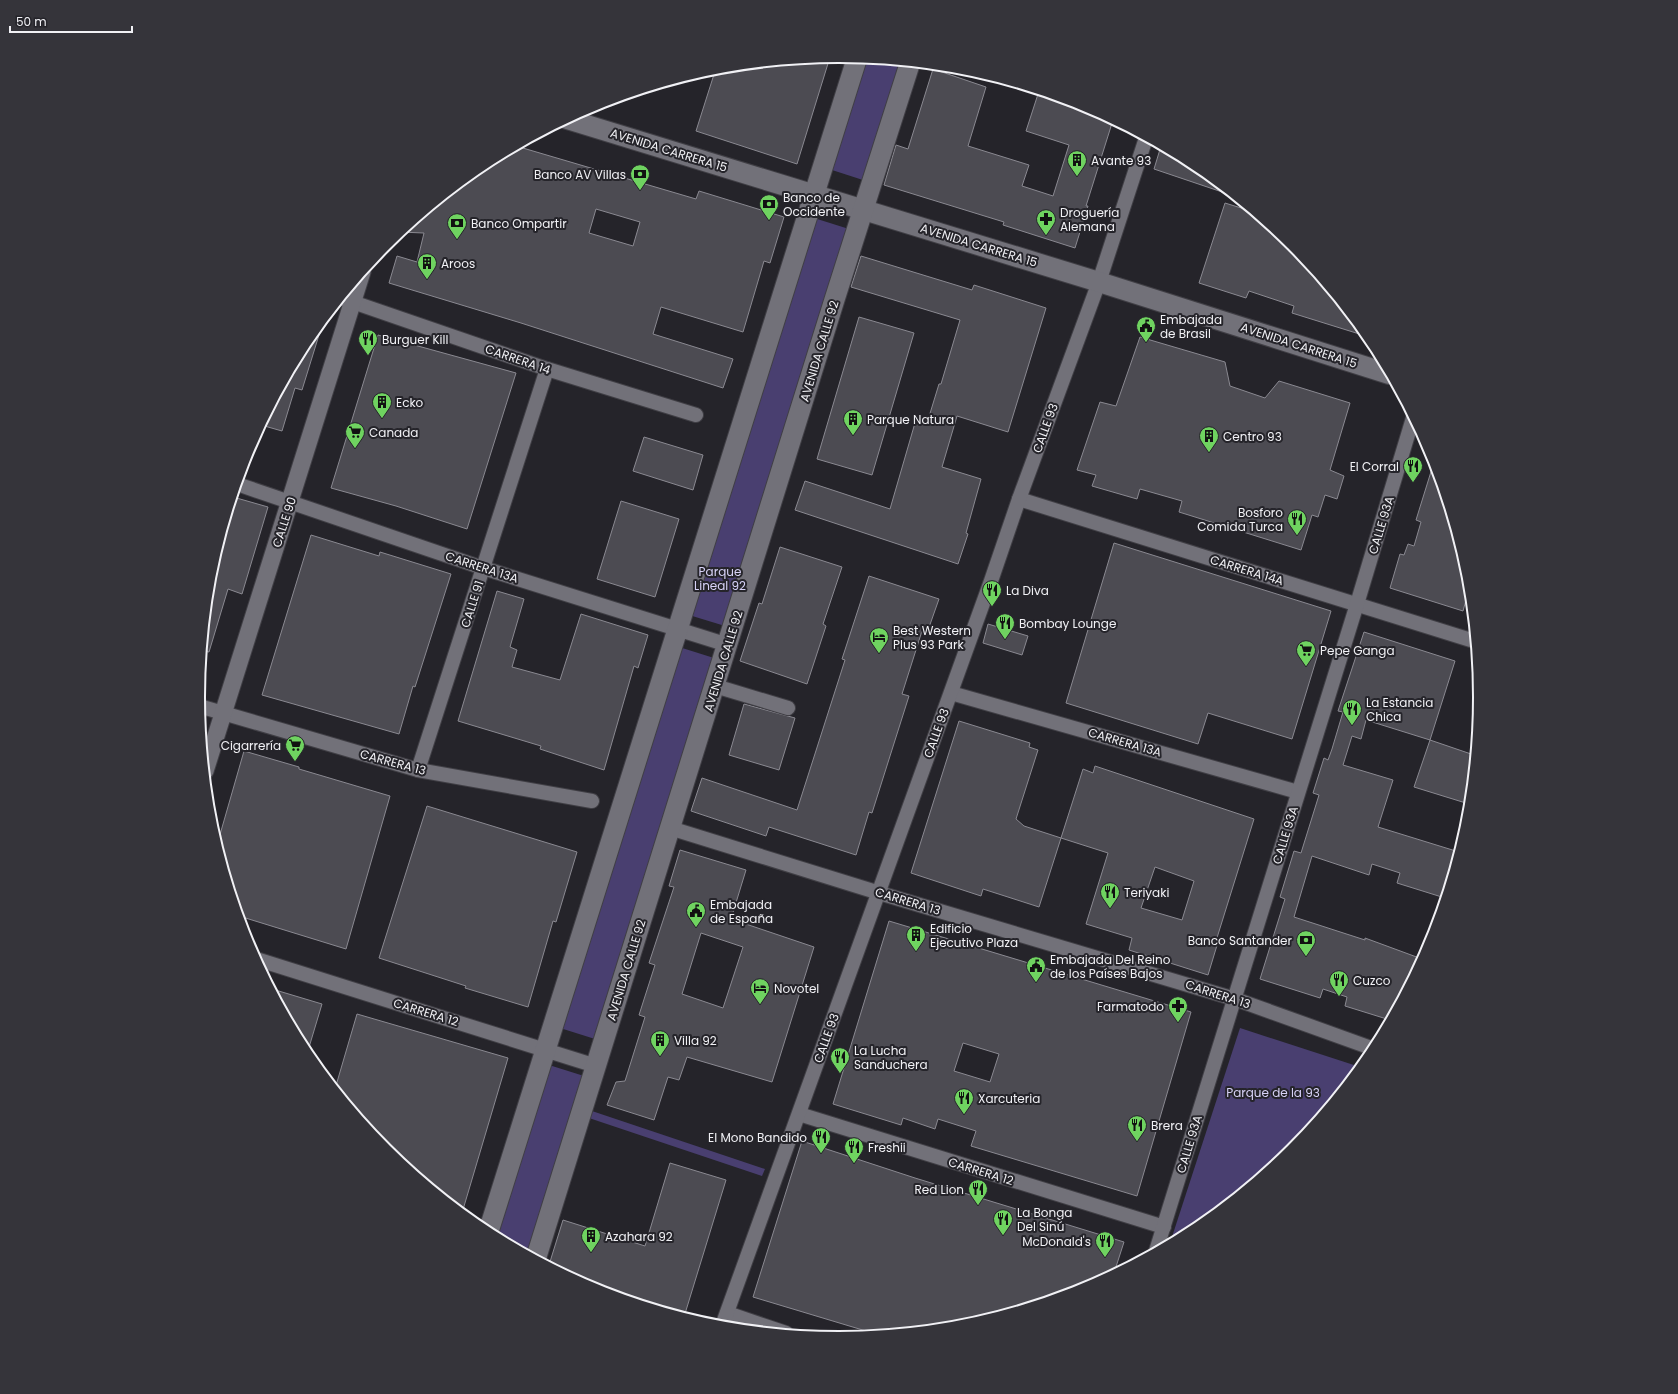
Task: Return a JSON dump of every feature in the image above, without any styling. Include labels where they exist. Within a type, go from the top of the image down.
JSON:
[{"type":"main road","points":[[490,1226],[855,63]]},
{"type":"main road","name":"AVENIDA CALLE 92","points":[[537,1254],[909,67]]},
{"type":"main road","name":"AVENIDA CARRERA 15","points":[[574,121],[1099,282],[1383,372]]},
{"type":"street","name":"CALLE 93","points":[[724,1320],[951,693],[1019,499],[1099,282],[1145,142]]},
{"type":"street","name":"CARRERA 14","points":[[347,300],[547,369],[696,415]]},
{"type":"street","name":"CALLE 90","points":[[208,760],[291,502],[347,300]]},
{"type":"street","name":"CALLE 91","points":[[418,770],[547,369]]},
{"type":"street","name":"CALLE 93A","points":[[1158,1245],[1357,604],[1411,424]]},
{"type":"street","name":"CARRERA 13A","points":[[242,486],[483,568],[728,645]]},
{"type":"street","name":"CARRERA 14A","points":[[1019,499],[1470,640]]},
{"type":"street","points":[[715,686],[788,708]]},
{"type":"street","name":"CARRERA 13A","points":[[951,693],[1298,792]]},
{"type":"street","name":"CARRERA 13","points":[[205,708],[418,770],[592,801]]},
{"type":"street","name":"CARRERA 13","points":[[670,828],[1235,999],[1367,1047]]},
{"type":"street","name":"CARRERA 12","points":[[263,961],[596,1066]]},
{"type":"street","name":"CARRERA 12","points":[[799,1114],[1164,1227]]},
{"type":"street","points":[[724,1320],[738,1323]]},
{"type":"green space","points":[[865,64],[903,66],[866,181],[832,170]]},
{"type":"green space","name":"Parque Lineal 92","points":[[814,218],[849,229],[725,626],[689,615]]},
{"type":"green space","points":[[679,647],[714,658],[595,1039],[560,1028]]},
{"type":"green space","name":"Parque de la 93","points":[[1240,1028],[1355,1065],[1316,1115],[1257,1174],[1225,1200],[1172,1236]]},
{"type":"green space","points":[[549,1065],[584,1076],[529,1250],[497,1230]]},
{"type":"green space","points":[[586,1109],[765,1169],[762,1176],[583,1116]]},
{"type":"building","points":[[828,63],[797,164],[696,131],[714,75],[756,68],[798,64]]},
{"type":"building","points":[[933,70],[986,87],[968,146],[1029,165],[1022,186],[1053,196],[1069,145],[1026,131],[1038,95],[1082,111],[1112,125],[1086,206],[1088,206],[1075,248],[1003,225],[1004,222],[884,185],[896,145],[908,149]]},
{"type":"building","points":[[522,148],[696,199],[699,191],[784,217],[770,263],[764,261],[743,332],[661,307],[653,334],[733,359],[723,388],[521,323],[389,283],[397,256],[417,262],[424,233],[408,232],[453,194]],"holes":[[[596,209],[640,222],[633,246],[589,233]]]},
{"type":"building","points":[[1160,150],[1222,192],[1154,169]]},
{"type":"building","points":[[1225,203],[1243,209],[1257,220],[1316,279],[1358,334],[1292,313],[1294,306],[1249,291],[1246,298],[1199,283]]},
{"type":"building","points":[[861,256],[972,290],[974,285],[1046,308],[1008,432],[957,416],[942,467],[981,479],[966,533],[968,534],[958,564],[795,510],[805,481],[890,509],[917,416],[928,420],[939,384],[941,384],[960,320],[851,287]]},
{"type":"building","points":[[859,317],[914,333],[872,475],[817,459]]},
{"type":"building","points":[[319,335],[302,390],[295,388],[282,431],[266,426],[290,380]]},
{"type":"building","points":[[378,335],[516,373],[467,529],[396,506],[331,488]]},
{"type":"building","name":"Centro 93","points":[[1140,337],[1225,362],[1230,386],[1265,398],[1279,381],[1350,403],[1330,470],[1344,476],[1337,499],[1325,495],[1318,517],[1312,515],[1301,550],[1179,512],[1182,501],[1140,489],[1137,499],[1092,486],[1096,475],[1077,470],[1100,402],[1116,406]]},
{"type":"building","points":[[644,437],[703,455],[693,490],[633,471]]},
{"type":"building","points":[[1431,471],[1451,533],[1461,573],[1466,601],[1463,611],[1390,588],[1400,554],[1404,555],[1408,544],[1414,546],[1421,522],[1416,520]]},
{"type":"building","points":[[237,498],[268,507],[242,594],[228,589],[209,652],[206,652],[210,614],[217,573]]},
{"type":"building","points":[[621,501],[679,519],[655,597],[597,579]]},
{"type":"building","points":[[311,535],[379,556],[380,552],[451,574],[415,687],[413,686],[399,734],[262,695]]},
{"type":"building","points":[[1114,543],[1331,611],[1292,739],[1208,713],[1198,744],[1066,703]]},
{"type":"building","points":[[780,547],[842,567],[823,624],[826,626],[807,684],[740,661],[759,603],[762,604]]},
{"type":"building","points":[[869,576],[939,599],[927,633],[922,631],[902,694],[909,696],[872,813],[869,812],[856,855],[769,827],[766,836],[691,811],[702,778],[797,810],[845,660],[842,659]]},
{"type":"building","points":[[497,591],[524,599],[510,647],[517,650],[512,667],[560,680],[581,614],[648,635],[638,668],[634,666],[604,770],[540,749],[541,746],[458,721]]},
{"type":"building","name":"Bombay Lounge","points":[[988,624],[1028,636],[1022,655],[983,643]]},
{"type":"building","points":[[1364,632],[1455,661],[1430,740],[1366,720],[1361,739],[1352,736],[1343,765],[1393,780],[1378,827],[1454,850],[1440,897],[1397,883],[1400,873],[1372,864],[1369,875],[1312,856],[1294,917],[1365,940],[1365,938],[1417,957],[1385,1018],[1345,1006],[1347,997],[1323,989],[1320,998],[1260,979],[1285,899],[1280,897],[1294,851],[1301,853],[1319,795],[1313,793],[1324,758],[1328,760],[1332,749],[1343,712],[1338,711]]},
{"type":"building","points":[[744,704],[795,718],[779,770],[729,755]]},
{"type":"building","points":[[959,721],[1030,743],[1029,747],[1038,750],[1016,819],[1024,826],[1061,838],[1039,907],[983,889],[981,896],[911,873]]},
{"type":"building","points":[[1430,740],[1470,754],[1464,803],[1414,787]]},
{"type":"building","points":[[244,751],[390,796],[346,949],[245,918],[220,834]]},
{"type":"building","points":[[1095,766],[1254,819],[1216,941],[1218,942],[1208,975],[1129,950],[1132,938],[1086,924],[1108,853],[1061,838],[1083,769],[1093,773]],"holes":[[[1155,867],[1194,881],[1182,920],[1141,908]]]},
{"type":"building","points":[[427,806],[577,852],[556,922],[553,921],[528,1007],[465,988],[466,986],[379,958]]},
{"type":"building","points":[[680,850],[746,870],[731,919],[814,947],[772,1082],[687,1057],[679,1080],[668,1077],[654,1120],[607,1105],[616,1082],[625,1081],[645,1017],[639,1015],[655,965],[649,963],[674,887],[669,886]],"holes":[[[701,933],[743,947],[723,1008],[682,994]]]},
{"type":"building","points":[[889,921],[1191,1012],[1137,1196],[971,1146],[976,1131],[938,1119],[935,1129],[903,1118],[901,1125],[833,1104]],"holes":[[[963,1043],[999,1054],[990,1082],[954,1071]]]},
{"type":"building","points":[[277,991],[322,1004],[310,1045]]},
{"type":"building","points":[[357,1014],[508,1058],[464,1208],[421,1174],[391,1145],[362,1115],[337,1084]]},
{"type":"building","points":[[802,1141],[915,1178],[1124,1242],[1116,1267],[1082,1283],[1003,1309],[963,1319],[922,1326],[864,1330],[753,1297]]},
{"type":"building","points":[[670,1163],[726,1180],[686,1312],[635,1297],[596,1283],[550,1261],[563,1220],[645,1246]]},
{"type":"place","name":"Avante 93","points":[[1077,177]]},
{"type":"place","name":"Banco AV Villas","points":[[640,191]]},
{"type":"place","name":"Banco de Occidente","points":[[769,221]]},
{"type":"place","name":"Droguería Alemana","points":[[1046,236]]},
{"type":"place","name":"Banco Ompartir","points":[[457,240]]},
{"type":"place","name":"Aroos","points":[[427,280]]},
{"type":"place","name":"Embajada de Brasil","points":[[1146,343]]},
{"type":"place","name":"Burguer Kill","points":[[368,356]]},
{"type":"place","name":"Ecko","points":[[382,419]]},
{"type":"place","name":"Parque Natura","points":[[853,436]]},
{"type":"place","name":"Canada","points":[[355,449]]},
{"type":"place","name":"Centro 93","points":[[1209,453]]},
{"type":"place","name":"El Corral","points":[[1413,483]]},
{"type":"place","name":"Bosforo Comida Turca","points":[[1297,536]]},
{"type":"place","name":"La Diva","points":[[992,607]]},
{"type":"place","name":"Bombay Lounge","points":[[1005,640]]},
{"type":"place","name":"Best Western Plus 93 Park","points":[[879,654]]},
{"type":"place","name":"Pepe Ganga","points":[[1306,667]]},
{"type":"place","name":"La Estancia Chica","points":[[1352,726]]},
{"type":"place","name":"Cigarrería","points":[[295,762]]},
{"type":"place","name":"Teriyaki","points":[[1110,909]]},
{"type":"place","name":"Embajada de España","points":[[696,928]]},
{"type":"place","name":"Edificio Ejecutivo Plaza","points":[[916,952]]},
{"type":"place","name":"Banco Santander","points":[[1306,957]]},
{"type":"place","name":"Embajada Del Reino de los Países Bajos","points":[[1036,983]]},
{"type":"place","name":"Cuzco","points":[[1339,997]]},
{"type":"place","name":"Novotel","points":[[760,1005]]},
{"type":"place","name":"Farmatodo","points":[[1178,1023]]},
{"type":"place","name":"Villa 92","points":[[660,1057]]},
{"type":"place","name":"La Lucha Sanduchera","points":[[840,1074]]},
{"type":"place","name":"Xarcuteria","points":[[964,1115]]},
{"type":"place","name":"Brera","points":[[1137,1142]]},
{"type":"place","name":"El Mono Bandido","points":[[821,1154]]},
{"type":"place","name":"Freshii","points":[[854,1164]]},
{"type":"place","name":"Red Lion","points":[[978,1206]]},
{"type":"place","name":"La Bonga Del Sinú","points":[[1003,1236]]},
{"type":"place","name":"Azahara 92","points":[[591,1253]]},
{"type":"place","name":"McDonald's","points":[[1105,1258]]}]
